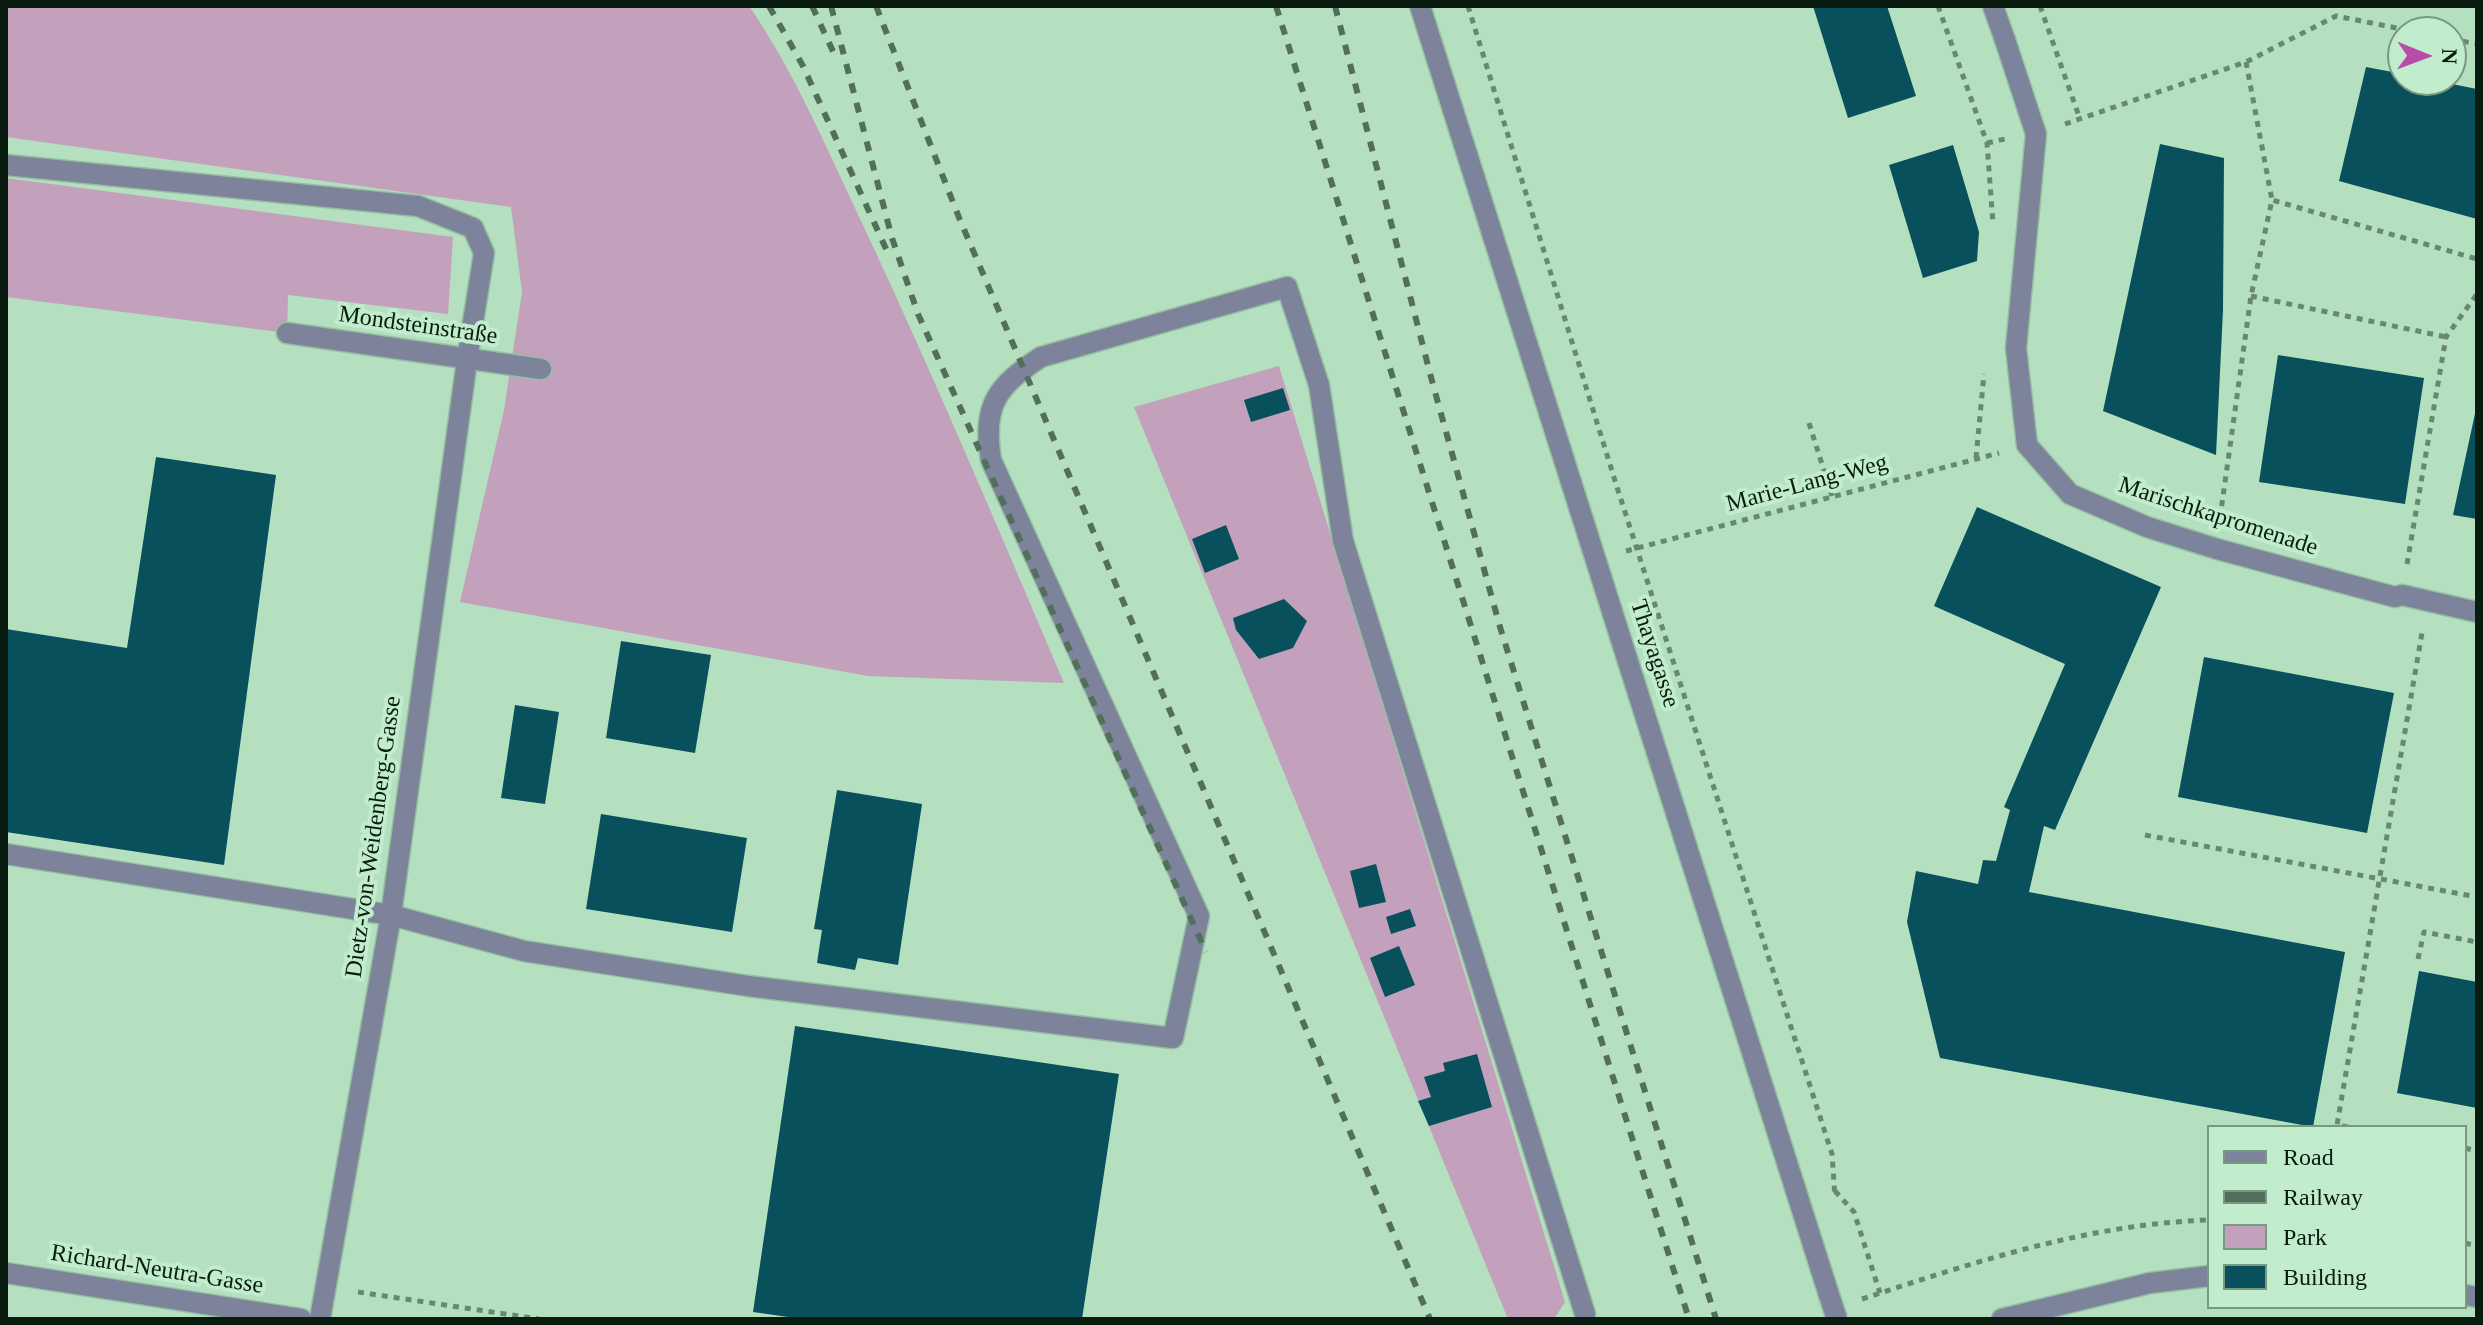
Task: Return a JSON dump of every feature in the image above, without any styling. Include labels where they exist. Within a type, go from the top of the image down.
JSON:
[{"type":"street","name":"Thayagasse","points":[[1420,6],[1837,1319]]},
{"type":"street","points":[[1993,6],[2036,134],[2016,348],[2027,445]]},
{"type":"street","name":"Dietz-von-Weidenberg-Gasse","points":[[6,165],[418,206],[473,228],[484,253],[391,915],[320,1319]]},
{"type":"street","points":[[6,854],[391,915],[524,951],[748,986],[1173,1038],[1199,916],[991,460],[987,434],[994,401],[1006,380],[1041,357],[1287,287],[1319,385],[1343,541],[1585,1314]]},
{"type":"street","name":"Mondsteinstraße","points":[[287,333],[541,369]]},
{"type":"street","name":"Marischkapromenade","points":[[2027,445],[2070,494],[2147,527],[2395,597],[2402,595],[2477,612]]},
{"type":"street","name":"Richard-Neutra-Gasse","points":[[6,1273],[301,1319]]},
{"type":"street","points":[[2002,1319],[2119,1290],[2207,1276]]},
{"type":"path","points":[[1468,6],[1832,1154],[1836,1205]]},
{"type":"path","points":[[1938,6],[1987,143],[1993,230]]},
{"type":"path","points":[[2040,6],[2080,119]]},
{"type":"path","points":[[2036,134],[2246,62],[2336,16],[2387,26]]},
{"type":"path","points":[[2217,549],[2251,296],[2272,200],[2246,62]]},
{"type":"path","points":[[2272,200],[2477,259]]},
{"type":"path","points":[[2402,595],[2446,337],[2477,294]]},
{"type":"path","points":[[2251,296],[2446,337]]},
{"type":"path","points":[[1976,458],[1985,366]]},
{"type":"path","points":[[1809,423],[1832,496]]},
{"type":"path","name":"Marie-Lang-Weg","points":[[1597,560],[1638,546],[2027,445]]},
{"type":"path","points":[[2337,1125],[2427,602]]},
{"type":"path","points":[[2145,835],[2477,897]]},
{"type":"path","points":[[2418,959],[2424,932],[2477,942]]},
{"type":"path","points":[[1834,1190],[1854,1212],[1880,1293]]},
{"type":"path","points":[[1853,1302],[2043,1244],[2126,1228],[2207,1220]]},
{"type":"green space","points":[[6,6],[749,6],[797,86],[864,227],[1064,683],[868,676],[460,602],[504,410],[522,292],[511,207],[6,137]]},
{"type":"green space","points":[[6,178],[453,237],[448,314],[288,295],[287,333],[6,297]]},
{"type":"green space","points":[[1279,366],[1565,1302],[1554,1319],[1508,1319],[1134,407]]},
{"type":"building","points":[[1813,6],[1887,6],[1916,96],[1848,118]]},
{"type":"building","points":[[2366,67],[2387,71],[2387,96],[2467,96],[2467,87],[2477,89],[2477,219],[2339,181]]},
{"type":"building","points":[[2160,144],[2224,158],[2223,310],[2216,455],[2103,411]]},
{"type":"building","points":[[1953,145],[1979,232],[1977,261],[1923,278],[1889,165]]},
{"type":"building","points":[[2278,355],[2424,378],[2405,504],[2259,482]]},
{"type":"building","points":[[1283,388],[1290,410],[1251,422],[1244,400]]},
{"type":"building","points":[[2477,409],[2477,519],[2453,515]]},
{"type":"building","points":[[156,457],[276,475],[224,865],[6,832],[6,629],[127,648]]},
{"type":"building","points":[[1977,507],[2161,587],[2055,830],[2044,826],[2029,892],[2345,952],[2313,1125],[1940,1058],[1907,922],[1916,871],[1978,884],[1983,860],[1996,861],[2010,810],[2004,807],[2065,664],[1934,606]]},
{"type":"building","points":[[1226,525],[1239,559],[1205,573],[1192,539]]},
{"type":"building","points":[[1284,599],[1307,621],[1293,648],[1259,659],[1236,630],[1233,618]]},
{"type":"building","points":[[621,641],[711,655],[695,753],[606,738]]},
{"type":"building","points":[[2204,657],[2394,693],[2367,833],[2178,797]]},
{"type":"building","points":[[515,705],[559,712],[545,804],[501,798]]},
{"type":"building","points":[[837,790],[922,804],[898,965],[858,958],[855,970],[817,963],[822,930],[814,929]]},
{"type":"building","points":[[601,814],[747,838],[732,932],[586,909]]},
{"type":"building","points":[[1376,864],[1386,902],[1359,908],[1350,871]]},
{"type":"building","points":[[1410,909],[1416,926],[1391,934],[1386,917]]},
{"type":"building","points":[[1399,946],[1415,985],[1385,997],[1370,958]]},
{"type":"building","points":[[2419,971],[2477,982],[2477,1108],[2397,1093]]},
{"type":"building","points":[[795,1026],[1119,1074],[1082,1319],[802,1319],[753,1312]]},
{"type":"building","points":[[1477,1054],[1492,1107],[1429,1126],[1418,1101],[1431,1097],[1424,1077],[1445,1071],[1443,1063]]},
{"type":"railway","points":[[769,6],[803,66],[887,251]]},
{"type":"railway","points":[[812,6],[837,60]]},
{"type":"railway","points":[[831,6],[892,238],[918,314],[1206,952]]},
{"type":"railway","points":[[876,6],[960,220],[1430,1319]]},
{"type":"railway","points":[[1276,6],[1689,1319]]},
{"type":"railway","points":[[1335,6],[1432,381],[1500,627],[1716,1319]]}]
